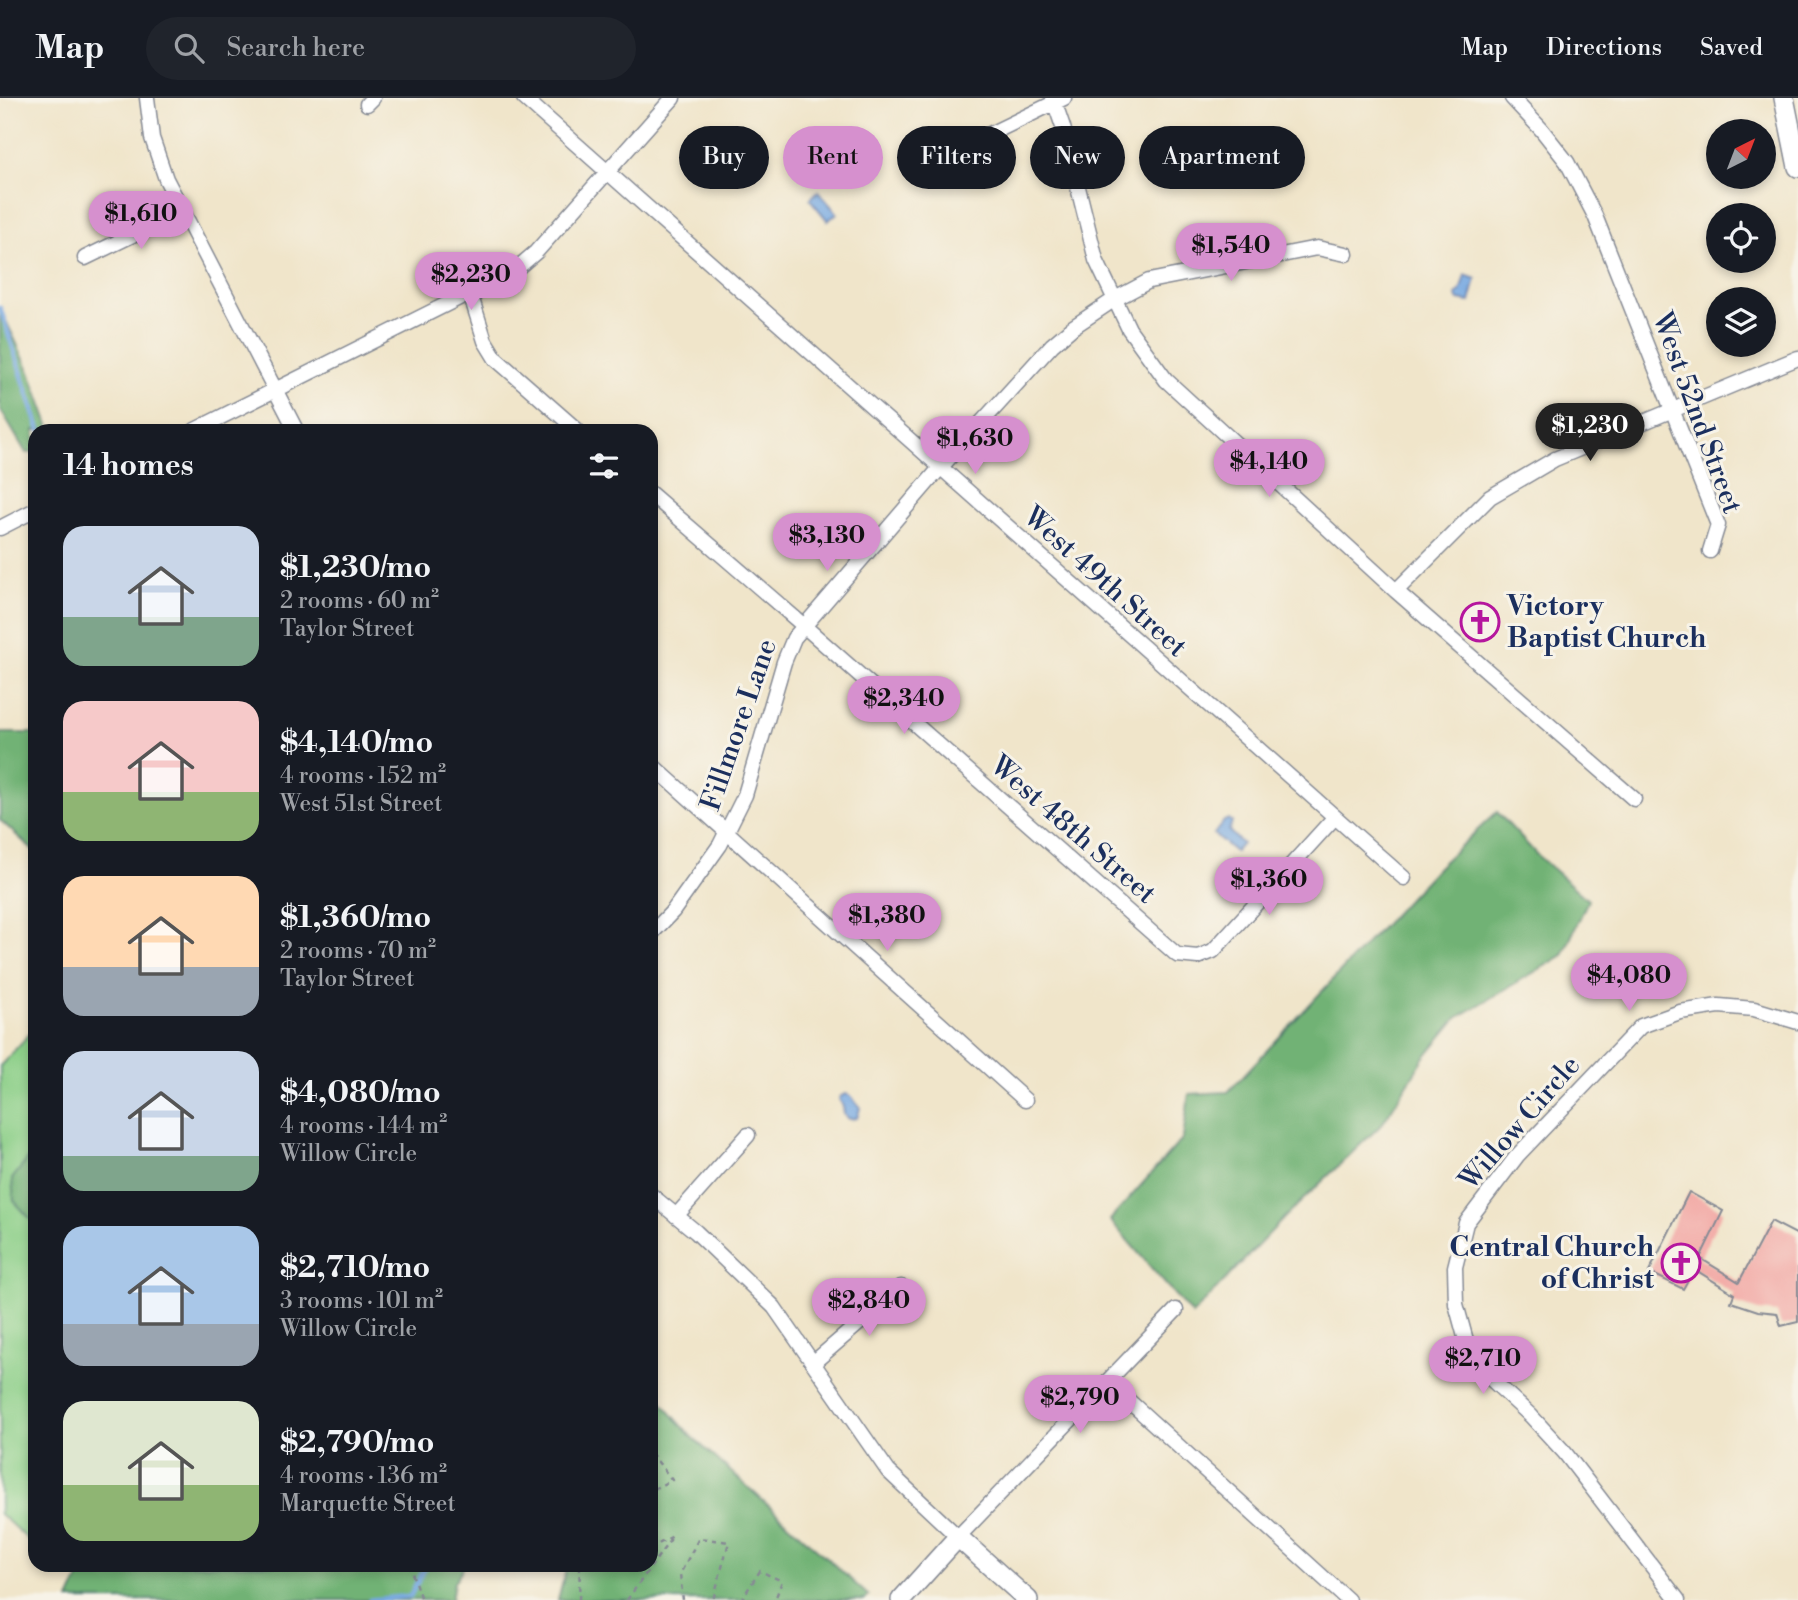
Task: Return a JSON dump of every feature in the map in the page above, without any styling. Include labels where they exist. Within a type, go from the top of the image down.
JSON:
[{"type":"street","points":[[147,98],[152,138],[166,179],[293,424]]},
{"type":"street","name":"West 49th Street","points":[[524,98],[1404,878]]},
{"type":"street","points":[[207,424],[515,270],[536,252],[674,98]]},
{"type":"street","name":"West 52nd Street","points":[[1512,98],[1567,162],[1595,216],[1718,525],[1710,551]]},
{"type":"street","points":[[1784,98],[1798,167]]},
{"type":"street","points":[[1003,126],[1057,99],[1096,260],[1129,329],[1166,380],[1396,591],[1634,799]]},
{"type":"street","points":[[85,258],[182,211]]},
{"type":"street","name":"Fillmore Lane","points":[[658,927],[673,911],[720,845],[745,795],[784,662],[794,638],[940,468],[1052,345],[1073,327],[1115,299],[1149,281],[1317,248],[1346,254]]},
{"type":"street","points":[[470,293],[485,341],[496,359],[569,424]]},
{"type":"street","points":[[1396,591],[1489,496],[1555,459],[1798,358]]},
{"type":"street","name":"West 48th Street","points":[[658,500],[1177,955],[1198,957],[1213,951],[1334,818]]},
{"type":"street","points":[[0,527],[28,513]]},
{"type":"street","points":[[658,770],[1024,1100]]},
{"type":"street","name":"Willow Circle","points":[[1678,1600],[1564,1452],[1531,1416],[1490,1378],[1467,1344],[1456,1304],[1455,1267],[1466,1223],[1473,1213],[1517,1156],[1641,1026],[1679,1012],[1719,1006],[1754,1009],[1798,1022]]},
{"type":"street","points":[[676,1216],[748,1135]]},
{"type":"street","points":[[658,1201],[774,1307],[888,1471],[1028,1600]]},
{"type":"street","points":[[813,1363],[901,1287]]},
{"type":"street","points":[[901,1600],[958,1536],[1176,1310]]},
{"type":"street","points":[[1108,1381],[1348,1600]]},
{"type":"path","points":[[658,1462],[672,1480],[658,1487]]},
{"type":"path","points":[[658,1544],[673,1536],[658,1557]]},
{"type":"path","points":[[682,1600],[680,1574],[699,1538],[729,1542],[713,1600]]},
{"type":"path","points":[[741,1600],[760,1571],[782,1581],[775,1600]]},
{"type":"path","points":[[412,1572],[421,1600]]},
{"type":"path","points":[[579,1600],[580,1572]]},
{"type":"path","points":[[627,1600],[647,1572]]},
{"type":"green space","points":[[0,308],[30,372],[49,424],[28,424],[28,453],[0,409]]},
{"type":"green space","points":[[0,733],[28,733],[28,846],[0,820]]},
{"type":"green space","points":[[1497,812],[1538,856],[1588,900],[1563,955],[1457,1018],[1424,1058],[1382,1124],[1285,1217],[1192,1315],[1110,1220],[1183,1138],[1189,1094],[1228,1092],[1438,867]]},
{"type":"green space","points":[[28,1036],[28,1540],[0,1514],[0,1066]]},
{"type":"green space","points":[[28,1159],[28,1216],[14,1201],[12,1179]]},
{"type":"green space","points":[[658,1398],[690,1435],[869,1596],[865,1600],[558,1600],[565,1572],[658,1572]]},
{"type":"green space","points":[[81,1572],[460,1572],[454,1582],[451,1600],[69,1600]]},
{"type":"water","points":[[818,191],[837,213],[828,221],[810,199]]},
{"type":"water","points":[[1465,275],[1476,279],[1470,302],[1459,300],[1456,295],[1460,292]]},
{"type":"water","points":[[1229,819],[1232,822],[1229,831],[1242,844],[1235,852],[1214,834],[1224,821]]},
{"type":"water","points":[[846,1094],[851,1096],[860,1108],[857,1118],[849,1119],[844,1114],[839,1099]]},
{"type":"building","name":"Central Church of Christ","points":[[1689,1192],[1723,1211],[1700,1258],[1739,1282],[1771,1221],[1798,1235],[1798,1322],[1781,1326],[1777,1313],[1758,1311],[1731,1302],[1734,1294],[1694,1269],[1683,1289],[1649,1272]]},
{"type":"waterway","points":[[0,308],[38,424]]},
{"type":"waterway","points":[[370,1600],[410,1596],[423,1572]]},
{"type":"place","name":"Victory Baptist Church","points":[[1480,622]]},
{"type":"place","name":"Central Church of Christ","points":[[1681,1263]]}]
